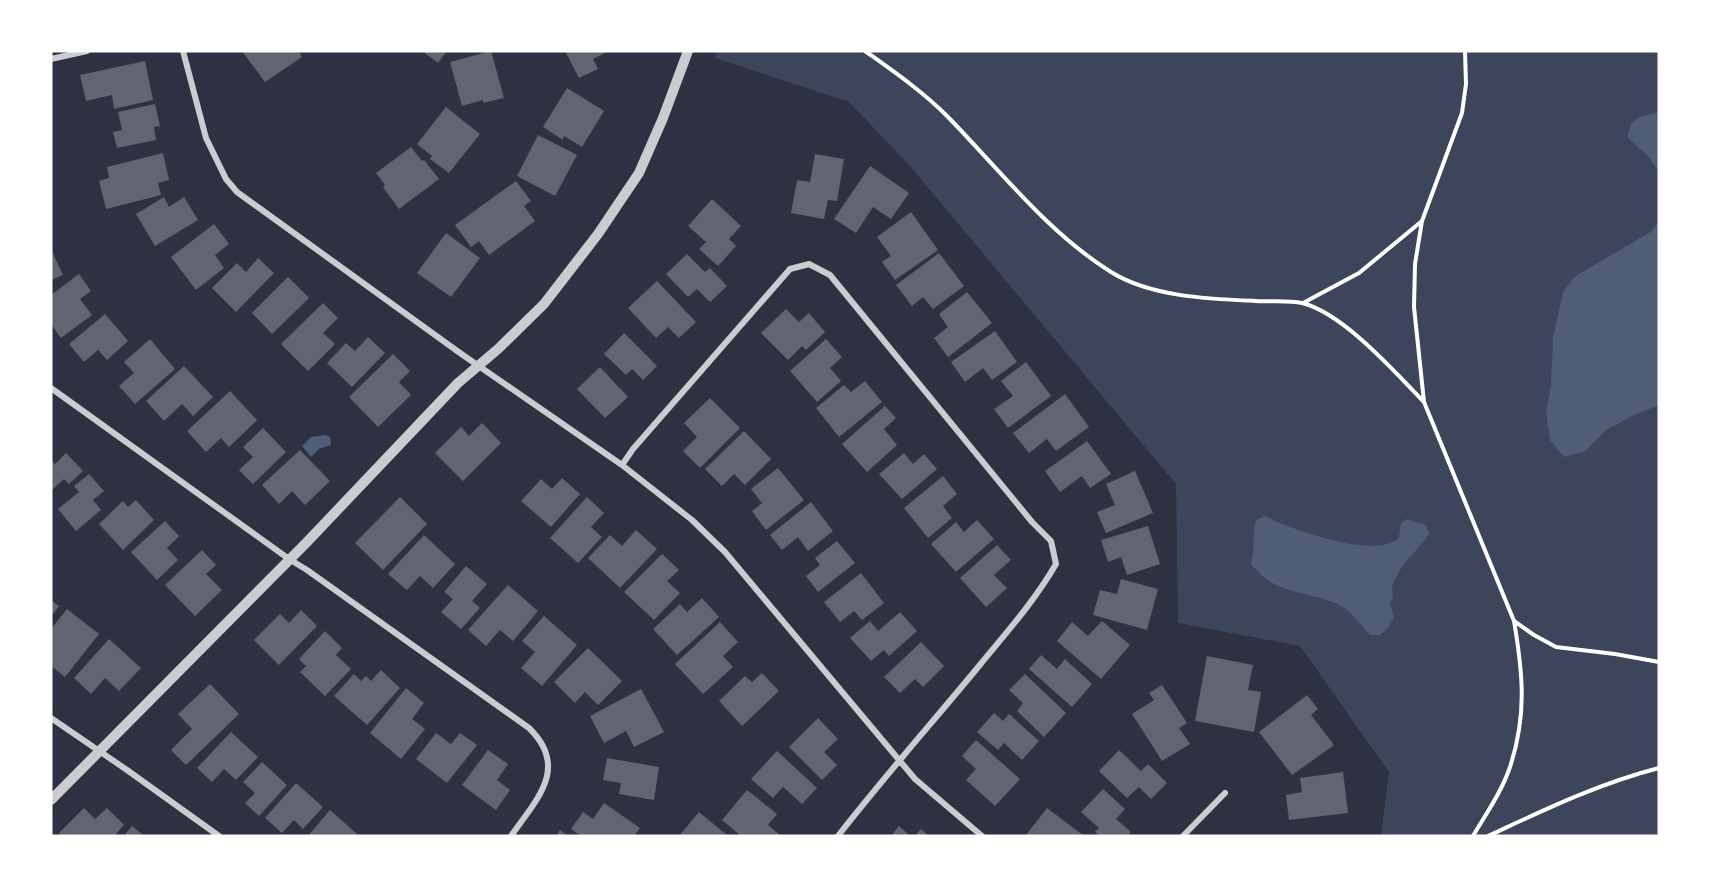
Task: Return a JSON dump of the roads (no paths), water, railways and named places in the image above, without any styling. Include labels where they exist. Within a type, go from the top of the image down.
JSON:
[{"type":"street","points":[[51,59],[87,51]]},
{"type":"street","points":[[183,51],[206,138],[226,179],[237,192],[479,366],[622,465],[692,520],[725,552],[915,779],[982,836]]},
{"type":"street","points":[[51,800],[289,560],[458,383],[544,304],[598,234],[639,173],[688,51]]},
{"type":"street","points":[[622,465],[633,449],[790,269],[809,264],[830,275],[1018,504],[1052,541],[1056,564],[1029,605],[838,836]]},
{"type":"street","points":[[51,388],[289,560],[307,570],[529,728],[540,739],[548,755],[549,769],[544,790],[510,836]]},
{"type":"street","points":[[51,718],[219,836]]},
{"type":"street","points":[[1183,836],[1225,793]]}]
